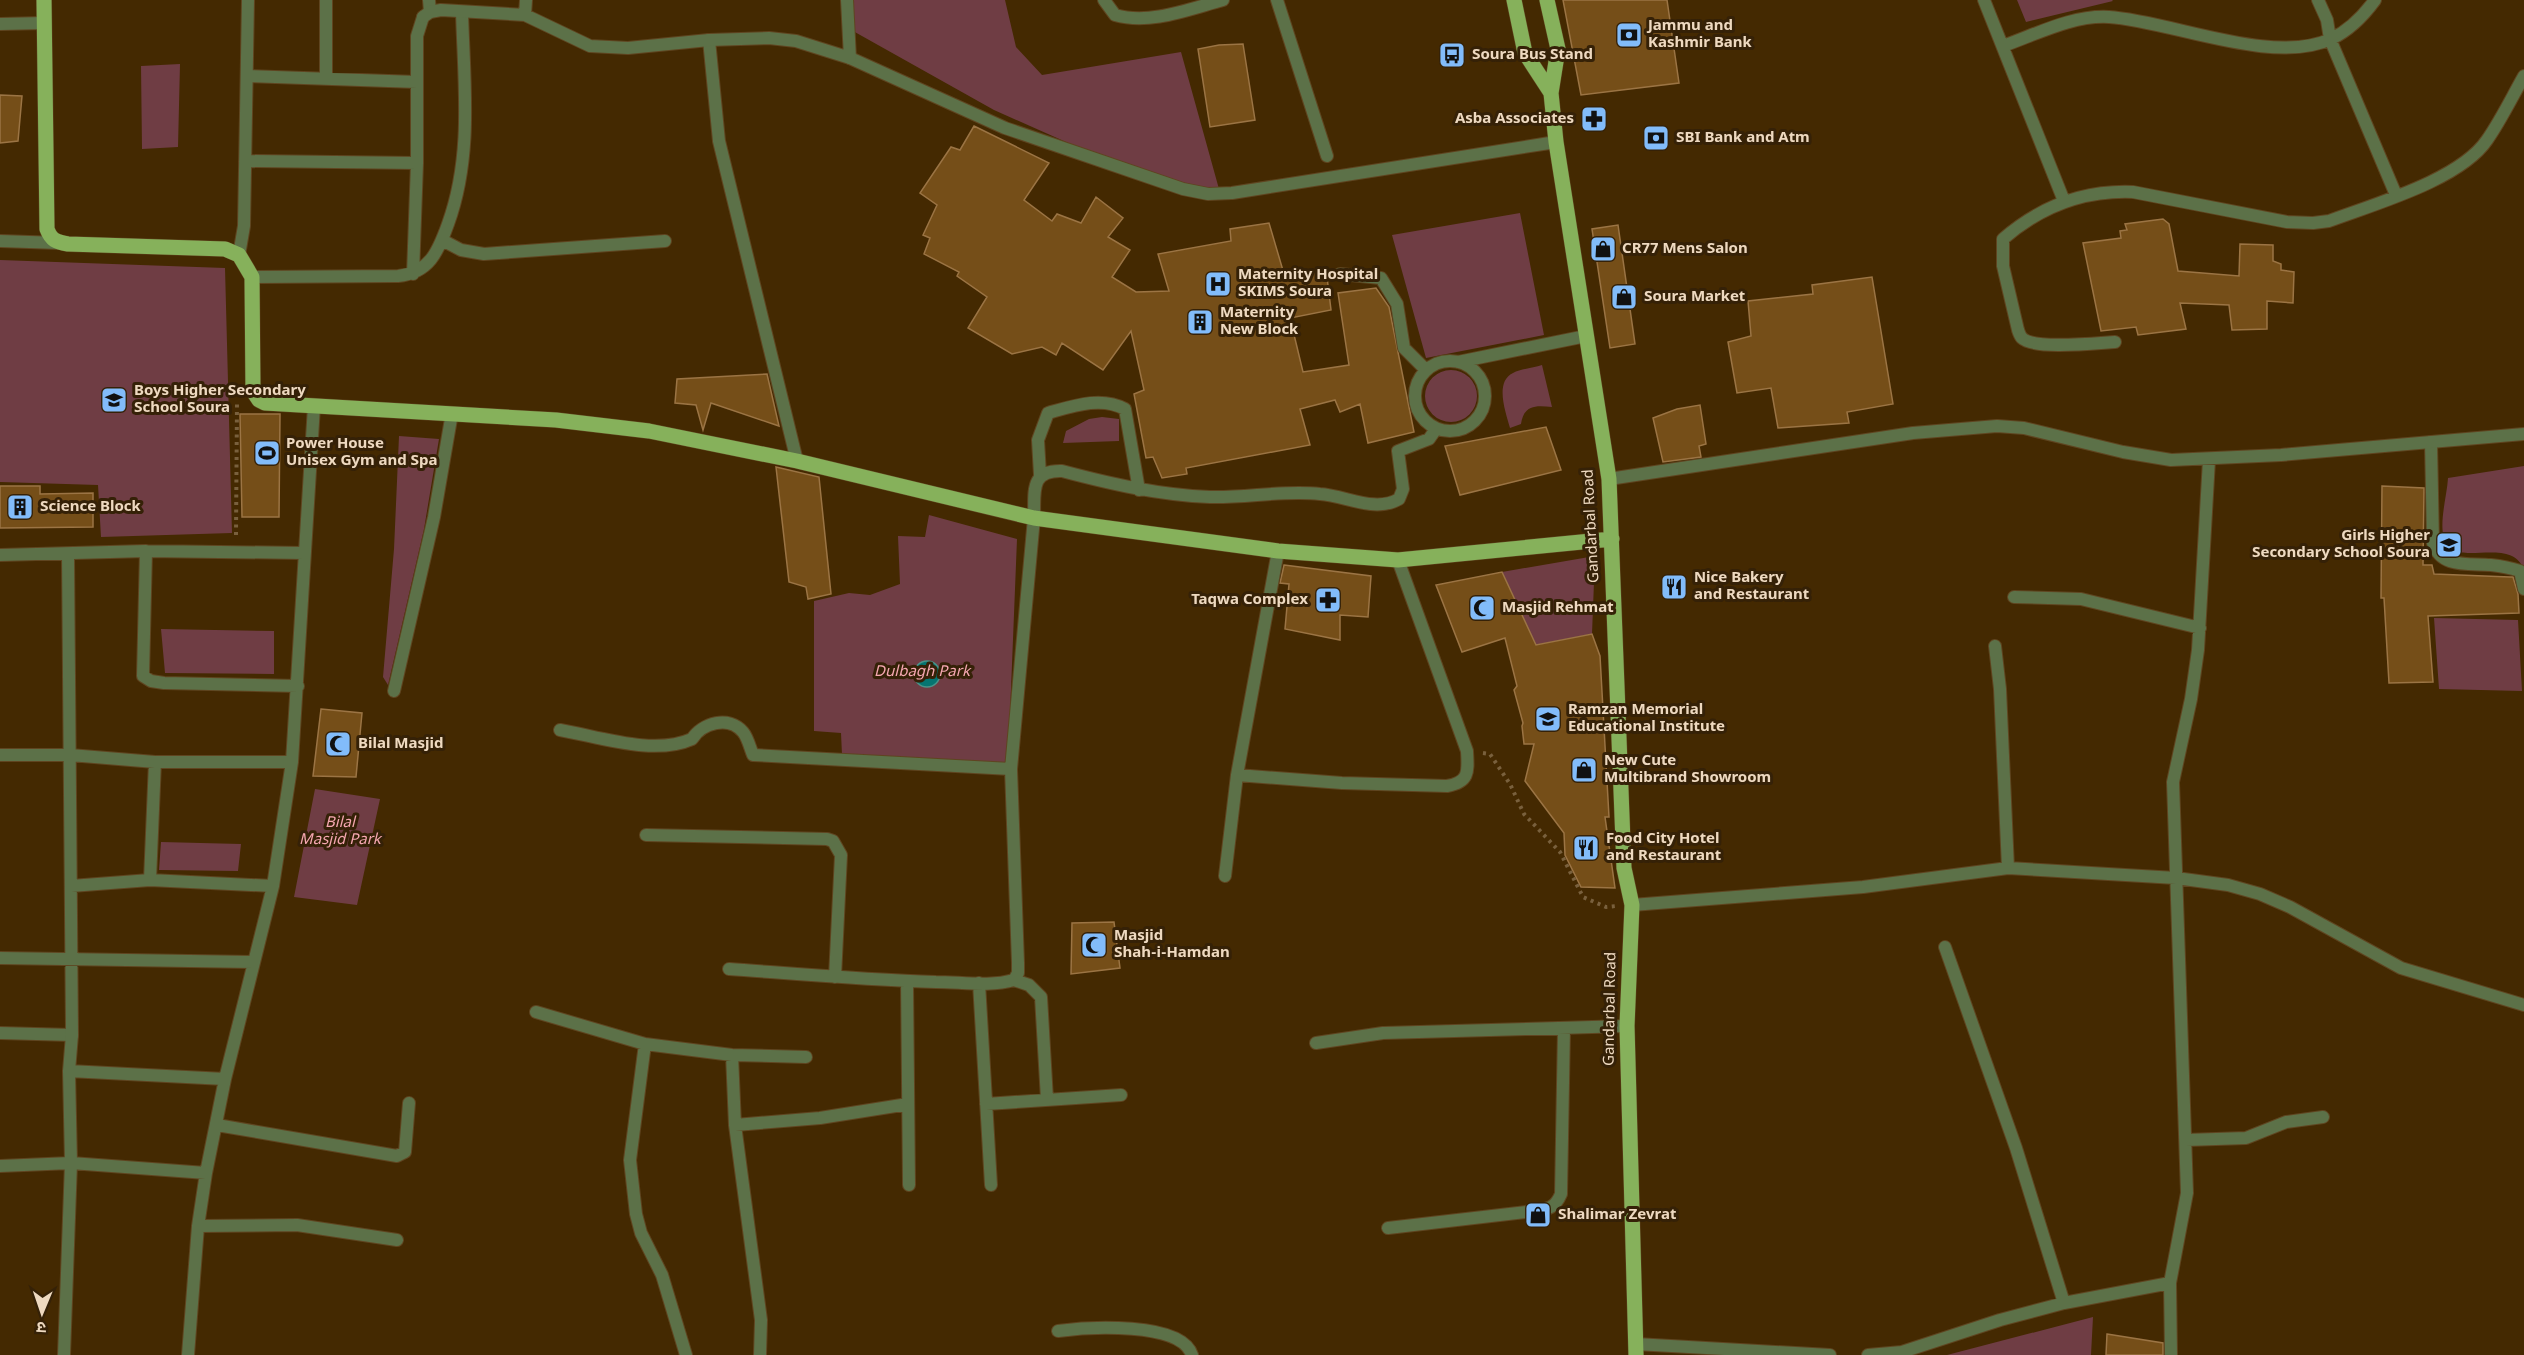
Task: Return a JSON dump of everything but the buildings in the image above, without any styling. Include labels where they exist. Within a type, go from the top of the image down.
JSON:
[{"type":"main road","points":[[44,0],[47,229],[50,237],[59,243],[218,249],[239,255],[252,277],[253,391],[260,400],[271,405],[556,420],[649,431],[796,461],[1034,518],[1278,551],[1398,560],[1612,539]]},
{"type":"main road","name":"Gandarbal Road","points":[[1514,0],[1525,53],[1551,93]]},
{"type":"main road","name":"Gandarbal Road","points":[[1547,0],[1558,49],[1551,93],[1556,142],[1609,479],[1624,868],[1632,904],[1627,1026],[1636,1350]]},
{"type":"street","points":[[239,255],[244,226],[248,0]]},
{"type":"street","points":[[326,0],[326,79]]},
{"type":"street","points":[[525,15],[526,0]]},
{"type":"street","points":[[847,0],[850,57]]},
{"type":"street","points":[[1104,0],[1115,15],[1139,19],[1223,0]]},
{"type":"street","points":[[1277,0],[1327,156]]},
{"type":"street","points":[[1984,0],[2064,201]]},
{"type":"street","points":[[2318,0],[2327,20],[2331,39],[2396,195]]},
{"type":"street","points":[[2003,46],[2079,19],[2109,17],[2270,47],[2303,46],[2331,39],[2364,16],[2374,0]]},
{"type":"street","points":[[413,274],[417,163],[417,36],[427,10],[525,15],[590,46],[628,48],[709,40],[769,38],[796,41],[850,57],[1005,129],[1183,189],[1208,194],[1232,193],[1556,142]]},
{"type":"street","points":[[252,277],[413,274],[426,266],[442,240],[458,196],[465,146],[462,12]]},
{"type":"street","points":[[0,24],[45,23]]},
{"type":"street","points":[[709,40],[719,141],[796,461]]},
{"type":"street","points":[[247,76],[417,82]]},
{"type":"street","points":[[2115,342],[2032,343],[2023,339],[2018,330],[2003,266],[2003,239],[2014,230],[2064,201],[2108,191],[2133,192],[2287,222],[2313,224],[2329,221],[2451,171],[2476,153],[2487,140],[2524,76]]},
{"type":"street","points":[[245,161],[417,163]]},
{"type":"street","points":[[442,240],[461,250],[484,254],[665,241]]},
{"type":"street","points":[[0,241],[59,243]]},
{"type":"street","points":[[1340,274],[1381,278],[1397,304],[1404,348],[1426,370]]},
{"type":"street","points":[[1458,362],[1469,367],[1483,385],[1483,407],[1478,417],[1459,430],[1436,429],[1419,413],[1415,402],[1415,390],[1426,370],[1436,364],[1458,362],[1586,336]]},
{"type":"street","points":[[1014,980],[1018,973],[1018,963],[1011,769],[1036,485],[1040,475],[1038,440],[1048,414],[1083,404],[1114,403],[1125,409],[1139,490]]},
{"type":"street","points":[[188,1355],[198,1226],[206,1173],[225,1079],[273,886],[292,762],[314,406]]},
{"type":"street","points":[[394,691],[434,517],[452,413]]},
{"type":"street","points":[[1609,479],[1913,433],[1996,426],[2024,428],[2123,452],[2172,460],[2209,460],[2524,434]]},
{"type":"street","points":[[1040,475],[1050,471],[1062,471],[1139,490],[1212,497],[1269,493],[1319,494],[1348,498],[1367,504],[1389,505],[1399,498],[1403,489],[1398,451],[1429,439],[1436,429]]},
{"type":"street","points":[[2431,442],[2433,543],[2436,551],[2441,557],[2451,562],[2492,565],[2520,571],[2524,589]]},
{"type":"street","points":[[2171,1355],[2170,1283],[2187,1193],[2174,782],[2191,699],[2200,628],[2209,460]]},
{"type":"street","points":[[0,555],[68,555],[146,551],[304,554]]},
{"type":"street","points":[[146,551],[143,676],[151,681],[164,683],[298,686]]},
{"type":"street","points":[[1225,876],[1238,775],[1278,551]]},
{"type":"street","points":[[64,1355],[70,1163],[69,1071],[72,1035],[68,555]]},
{"type":"street","points":[[1238,775],[1341,783],[1447,786],[1459,784],[1466,777],[1467,751],[1398,560]]},
{"type":"street","points":[[2014,597],[2081,599],[2200,628]]},
{"type":"street","points":[[1995,646],[2000,689],[2008,868]]},
{"type":"street","points":[[560,730],[665,747],[692,739],[698,730],[711,723],[724,723],[737,727],[745,734],[753,754],[1011,769]]},
{"type":"street","points":[[0,755],[70,755],[154,762],[292,762]]},
{"type":"street","points":[[150,880],[154,762]]},
{"type":"street","points":[[646,835],[826,838],[833,841],[841,855],[835,977]]},
{"type":"street","points":[[1632,904],[1863,887],[2008,868],[2176,878],[2228,885],[2260,894],[2401,968],[2524,1005]]},
{"type":"street","points":[[71,886],[150,880],[273,886]]},
{"type":"street","points":[[1945,947],[2016,1148],[2064,1303]]},
{"type":"street","points":[[0,958],[253,962]]},
{"type":"street","points":[[729,969],[907,981],[979,983],[1014,980],[1029,986],[1041,997],[1047,1099]]},
{"type":"street","points":[[907,981],[909,1185]]},
{"type":"street","points":[[979,983],[991,1185]]},
{"type":"street","points":[[536,1012],[645,1044],[732,1055],[806,1057]]},
{"type":"street","points":[[1316,1043],[1383,1033],[1627,1026]]},
{"type":"street","points":[[1388,1228],[1551,1209],[1557,1204],[1561,1194],[1564,1028]]},
{"type":"street","points":[[0,1033],[72,1035]]},
{"type":"street","points":[[645,1044],[630,1160],[636,1214],[641,1233],[662,1275],[686,1355]]},
{"type":"street","points":[[732,1055],[735,1125],[761,1320],[760,1355]]},
{"type":"street","points":[[69,1071],[225,1079]]},
{"type":"street","points":[[986,1104],[1121,1095]]},
{"type":"street","points":[[217,1125],[397,1156],[405,1152],[409,1102]]},
{"type":"street","points":[[735,1125],[820,1118],[908,1104]]},
{"type":"street","points":[[2186,1140],[2246,1138],[2286,1122],[2323,1118]]},
{"type":"street","points":[[0,1166],[70,1163],[206,1173]]},
{"type":"street","points":[[198,1226],[297,1225],[397,1240]]},
{"type":"street","points":[[1869,1355],[1902,1352],[2000,1320],[2064,1303],[2170,1283]]},
{"type":"street","points":[[1058,1331],[1102,1327],[1150,1333],[1184,1342],[1190,1348],[1192,1355]]},
{"type":"street","points":[[1636,1350],[1830,1355]]},
{"type":"path","points":[[236,551],[237,397],[253,391]]},
{"type":"path","points":[[1467,751],[1490,754],[1510,784],[1524,814],[1560,852],[1583,897],[1606,908],[1632,904]]},
{"type":"green space","points":[[853,0],[1005,0],[1016,47],[1042,75],[1181,52],[1219,189],[1183,185],[1084,150],[994,110],[853,31]]},
{"type":"green space","points":[[2017,0],[2112,0],[2113,1],[2026,22]]},
{"type":"green space","points":[[180,64],[178,147],[142,149],[141,66]]},
{"type":"green space","points":[[1520,213],[1544,335],[1426,358],[1392,235]]},
{"type":"green space","name":"Boys Higher Secondary School Soura","points":[[0,260],[225,268],[232,533],[101,537],[98,485],[0,482]]},
{"type":"green space","points":[[1542,365],[1552,407],[1531,408],[1525,413],[1521,424],[1510,428],[1503,398],[1504,383],[1507,377],[1520,370]]},
{"type":"green space","points":[[1446,370],[1456,370],[1470,377],[1477,396],[1470,415],[1456,422],[1446,422],[1436,418],[1429,411],[1425,401],[1425,391],[1429,381],[1436,374]]},
{"type":"green space","points":[[1102,417],[1119,419],[1119,441],[1063,443],[1066,431],[1089,419]]},
{"type":"green space","points":[[399,436],[439,439],[424,529],[388,685],[383,677],[394,549]]},
{"type":"green space","points":[[2524,466],[2524,570],[2517,560],[2507,554],[2458,552],[2449,548],[2444,539],[2442,524],[2448,478]]},
{"type":"green space","name":"Dulbagh Park","points":[[929,515],[1017,539],[1008,764],[842,755],[841,733],[814,731],[814,601],[849,593],[870,595],[900,584],[898,536],[925,537]]},
{"type":"green space","points":[[1595,556],[1592,634],[1535,645],[1502,572]]},
{"type":"green space","points":[[2434,618],[2518,620],[2522,691],[2439,689]]},
{"type":"green space","points":[[161,629],[274,631],[274,674],[165,673]]},
{"type":"green space","name":"Bilal Masjid Park","points":[[315,789],[380,799],[357,905],[294,897]]},
{"type":"green space","points":[[161,842],[241,844],[238,871],[159,870]]},
{"type":"green space","points":[[2093,1317],[2091,1355],[1947,1355]]},
{"type":"water","points":[[927,661],[937,664],[940,674],[937,684],[927,687],[917,684],[914,674],[917,664]]},
{"type":"place","name":"Jammu and Kashmir Bank","points":[[1629,35]]},
{"type":"place","name":"Soura Bus Stand","points":[[1452,55]]},
{"type":"place","name":"Asba Associates","points":[[1594,119]]},
{"type":"place","name":"SBI Bank and Atm","points":[[1656,138]]},
{"type":"place","name":"CR77 Mens Salon","points":[[1603,249]]},
{"type":"place","name":"Maternity Hospital SKIMS Soura","points":[[1218,284]]},
{"type":"place","name":"Soura Market","points":[[1624,297]]},
{"type":"place","name":"Maternity New Block","points":[[1200,322]]},
{"type":"place","name":"Boys Higher Secondary School Soura","points":[[114,400]]},
{"type":"place","name":"Power House Unisex Gym and Spa","points":[[267,453]]},
{"type":"place","name":"Science Block","points":[[20,507]]},
{"type":"place","name":"Girls Higher Secondary School Soura","points":[[2449,545]]},
{"type":"place","name":"Nice Bakery and Restaurant","points":[[1674,587]]},
{"type":"place","name":"Taqwa Complex","points":[[1328,600]]},
{"type":"place","name":"Masjid Rehmat","points":[[1482,608]]},
{"type":"place","name":"Ramzan Memorial Educational Institute","points":[[1548,719]]},
{"type":"place","name":"Bilal Masjid","points":[[338,744]]},
{"type":"place","name":"New Cute Multibrand Showroom","points":[[1584,770]]},
{"type":"place","name":"Food City Hotel and Restaurant","points":[[1586,848]]},
{"type":"place","name":"Masjid Shah-i-Hamdan","points":[[1094,945]]},
{"type":"place","name":"Shalimar Zevrat","points":[[1538,1215]]}]
